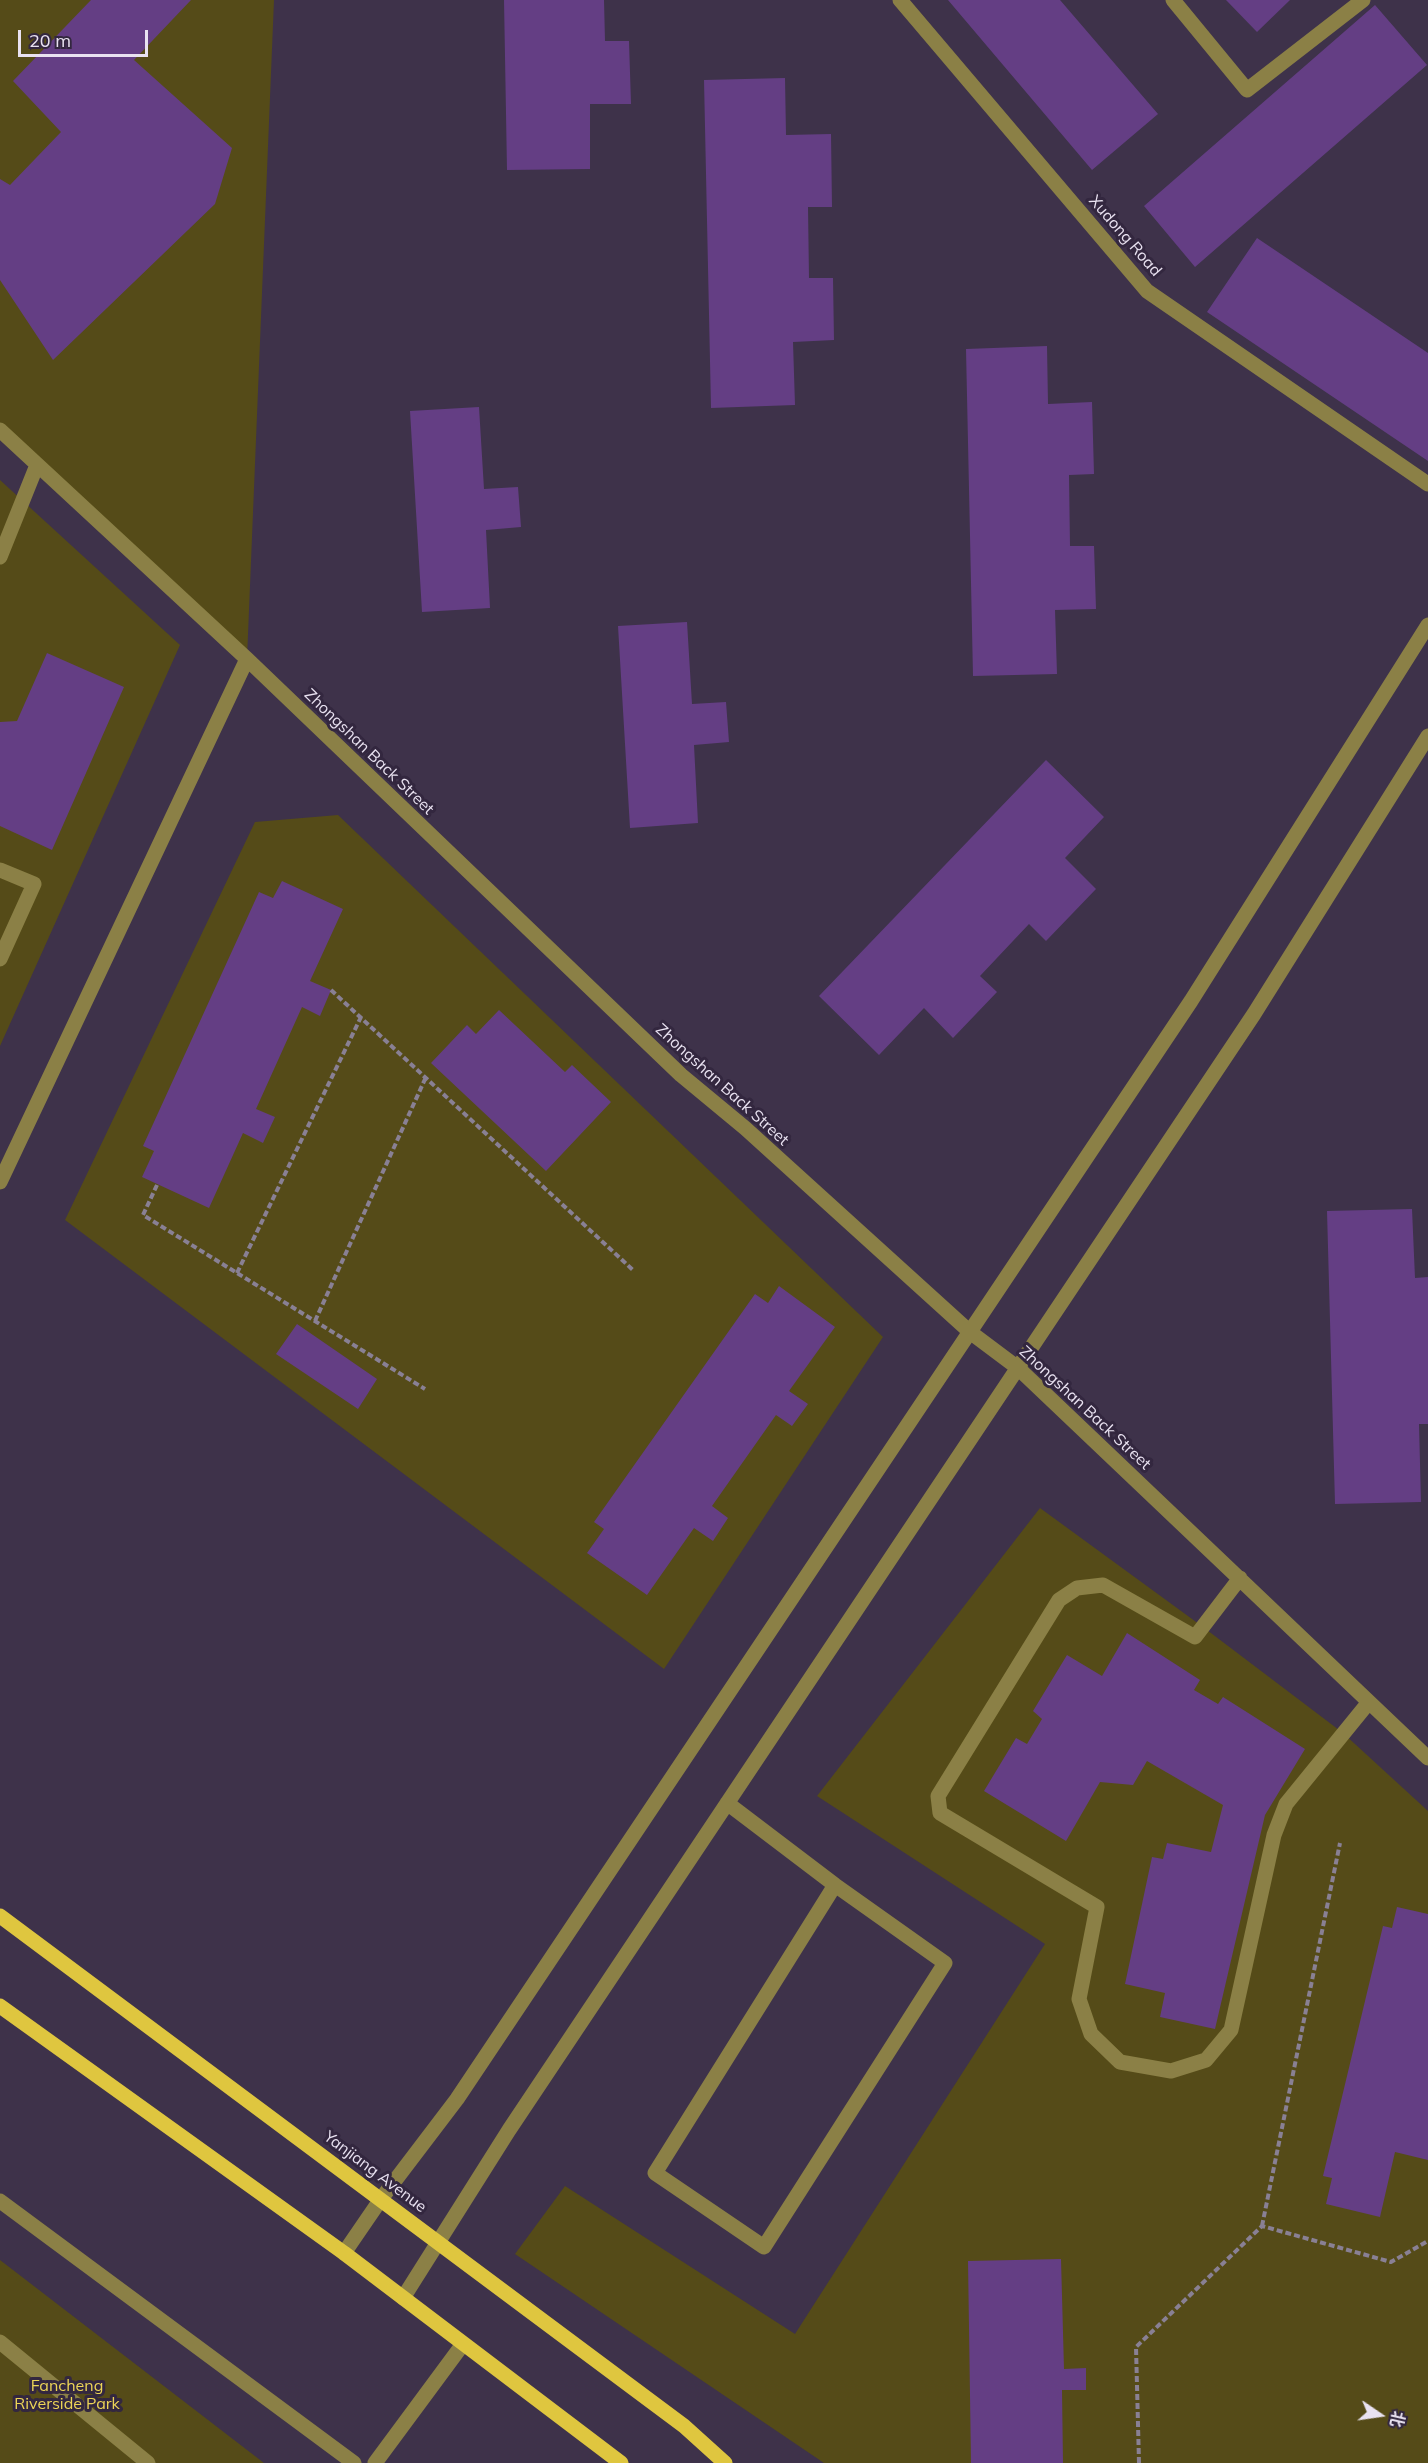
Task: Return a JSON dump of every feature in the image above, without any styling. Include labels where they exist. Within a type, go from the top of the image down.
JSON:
[{"type":"main road","name":"Yanjiang Avenue","points":[[0,1916],[684,2426],[725,2463]]},
{"type":"main road","points":[[0,2006],[344,2253],[621,2463]]},
{"type":"street","name":"Xudong Road","points":[[900,0],[1147,291],[1428,484]]},
{"type":"street","points":[[1173,0],[1246,90],[1363,0]]},
{"type":"street","name":"Zhongshan Back Street","points":[[0,430],[247,659],[681,1075],[746,1128],[970,1332],[1018,1368],[1428,1758]]},
{"type":"street","points":[[0,557],[37,465]]},
{"type":"street","points":[[344,2253],[381,2199],[458,2099],[1191,1001],[1428,625]]},
{"type":"street","points":[[0,1182],[247,659]]},
{"type":"street","points":[[403,2298],[509,2130],[1254,1014],[1428,736]]},
{"type":"street","points":[[0,870],[33,884],[0,959]]},
{"type":"street","points":[[1240,1578],[1195,1637],[1103,1584],[1077,1588],[1059,1600],[938,1796],[940,1813],[1097,1906],[1079,1999],[1091,2034],[1120,2062],[1170,2071],[1206,2060],[1230,2030],[1274,1835],[1286,1804],[1369,1702]]},
{"type":"street","points":[[727,1803],[835,1885],[945,1963],[764,2247],[655,2173],[835,1885]]},
{"type":"street","points":[[0,2201],[354,2463]]},
{"type":"street","points":[[0,2342],[148,2463]]},
{"type":"street","points":[[375,2463],[464,2344]]},
{"type":"path","points":[[331,990],[634,1271]]},
{"type":"path","points":[[237,1273],[361,1017]]},
{"type":"path","points":[[315,1321],[426,1077]]},
{"type":"path","points":[[157,1185],[143,1215],[425,1389]]},
{"type":"path","points":[[1139,2463],[1136,2347],[1262,2226],[1340,1843]]},
{"type":"path","points":[[1262,2226],[1391,2262],[1428,2241]]},
{"type":"green space","points":[[0,0],[274,0],[247,659],[0,430]]},
{"type":"green space","points":[[0,480],[180,645],[0,1046]]},
{"type":"green space","points":[[338,815],[883,1337],[664,1669],[65,1220],[255,822]]},
{"type":"green space","points":[[1040,1508],[1343,1733],[1428,1811],[1428,2463],[824,2463],[515,2254],[565,2186],[795,2334],[1045,1944],[817,1796]]},
{"type":"green space","name":"Fancheng Riverside Park","points":[[0,2260],[264,2463],[0,2463]]},
{"type":"building","points":[[91,0],[191,0],[134,60],[232,148],[215,204],[53,360],[0,280],[0,179],[10,185],[61,132],[13,81]]},
{"type":"building","points":[[504,0],[604,0],[605,41],[629,41],[631,104],[590,104],[590,169],[507,170]]},
{"type":"building","points":[[948,0],[1060,0],[1158,114],[1092,170]]},
{"type":"building","points":[[1226,0],[1290,0],[1257,32]]},
{"type":"building","points":[[1375,5],[1427,65],[1195,267],[1144,206]]},
{"type":"building","points":[[785,78],[786,135],[831,134],[832,207],[808,207],[809,278],[833,278],[834,340],[793,342],[795,405],[711,408],[704,80]]},
{"type":"building","points":[[1257,238],[1428,353],[1428,461],[1207,312]]},
{"type":"building","points":[[1047,346],[1048,404],[1092,402],[1094,474],[1069,475],[1070,546],[1094,546],[1096,609],[1055,610],[1057,674],[973,676],[966,349]]},
{"type":"building","points":[[479,407],[484,489],[518,487],[521,527],[486,530],[490,608],[422,612],[410,411]]},
{"type":"building","points":[[687,622],[692,704],[726,702],[729,742],[694,745],[698,823],[630,828],[618,626]]},
{"type":"building","points":[[47,653],[124,687],[52,850],[0,826],[0,722],[17,721]]},
{"type":"building","points":[[1046,760],[1104,817],[1065,858],[1096,889],[1046,941],[1029,924],[980,976],[997,992],[953,1038],[924,1008],[879,1055],[819,996]]},
{"type":"building","points":[[282,881],[343,909],[310,981],[331,990],[320,1016],[302,1007],[256,1109],[275,1117],[263,1143],[243,1133],[209,1208],[142,1177],[154,1151],[143,1146],[259,892],[273,898]]},
{"type":"building","points":[[499,1010],[565,1072],[572,1065],[611,1102],[546,1171],[431,1063],[467,1025],[476,1034]]},
{"type":"building","points":[[1412,1209],[1415,1278],[1428,1277],[1428,1424],[1419,1424],[1421,1502],[1335,1504],[1327,1211]]},
{"type":"building","points":[[779,1286],[835,1327],[789,1391],[808,1404],[792,1426],[776,1415],[712,1506],[728,1518],[713,1541],[694,1528],[647,1595],[587,1553],[604,1529],[594,1522],[755,1294],[768,1303]]},
{"type":"building","points":[[297,1324],[377,1379],[358,1409],[276,1354]]},
{"type":"building","points":[[1127,1633],[1200,1680],[1194,1690],[1218,1704],[1223,1697],[1305,1749],[1265,1815],[1215,2029],[1160,2017],[1165,1993],[1125,1984],[1152,1857],[1163,1859],[1167,1843],[1211,1852],[1223,1805],[1147,1761],[1133,1785],[1100,1782],[1066,1841],[984,1791],[1016,1738],[1027,1744],[1042,1719],[1033,1711],[1067,1655],[1102,1676]]},
{"type":"building","points":[[1397,1907],[1428,1914],[1428,2160],[1395,2152],[1380,2217],[1326,2204],[1332,2178],[1323,2176],[1383,1926],[1392,1928]]},
{"type":"building","points":[[1061,2259],[1064,2369],[1086,2368],[1086,2390],[1062,2390],[1063,2463],[971,2463],[968,2261]]}]
